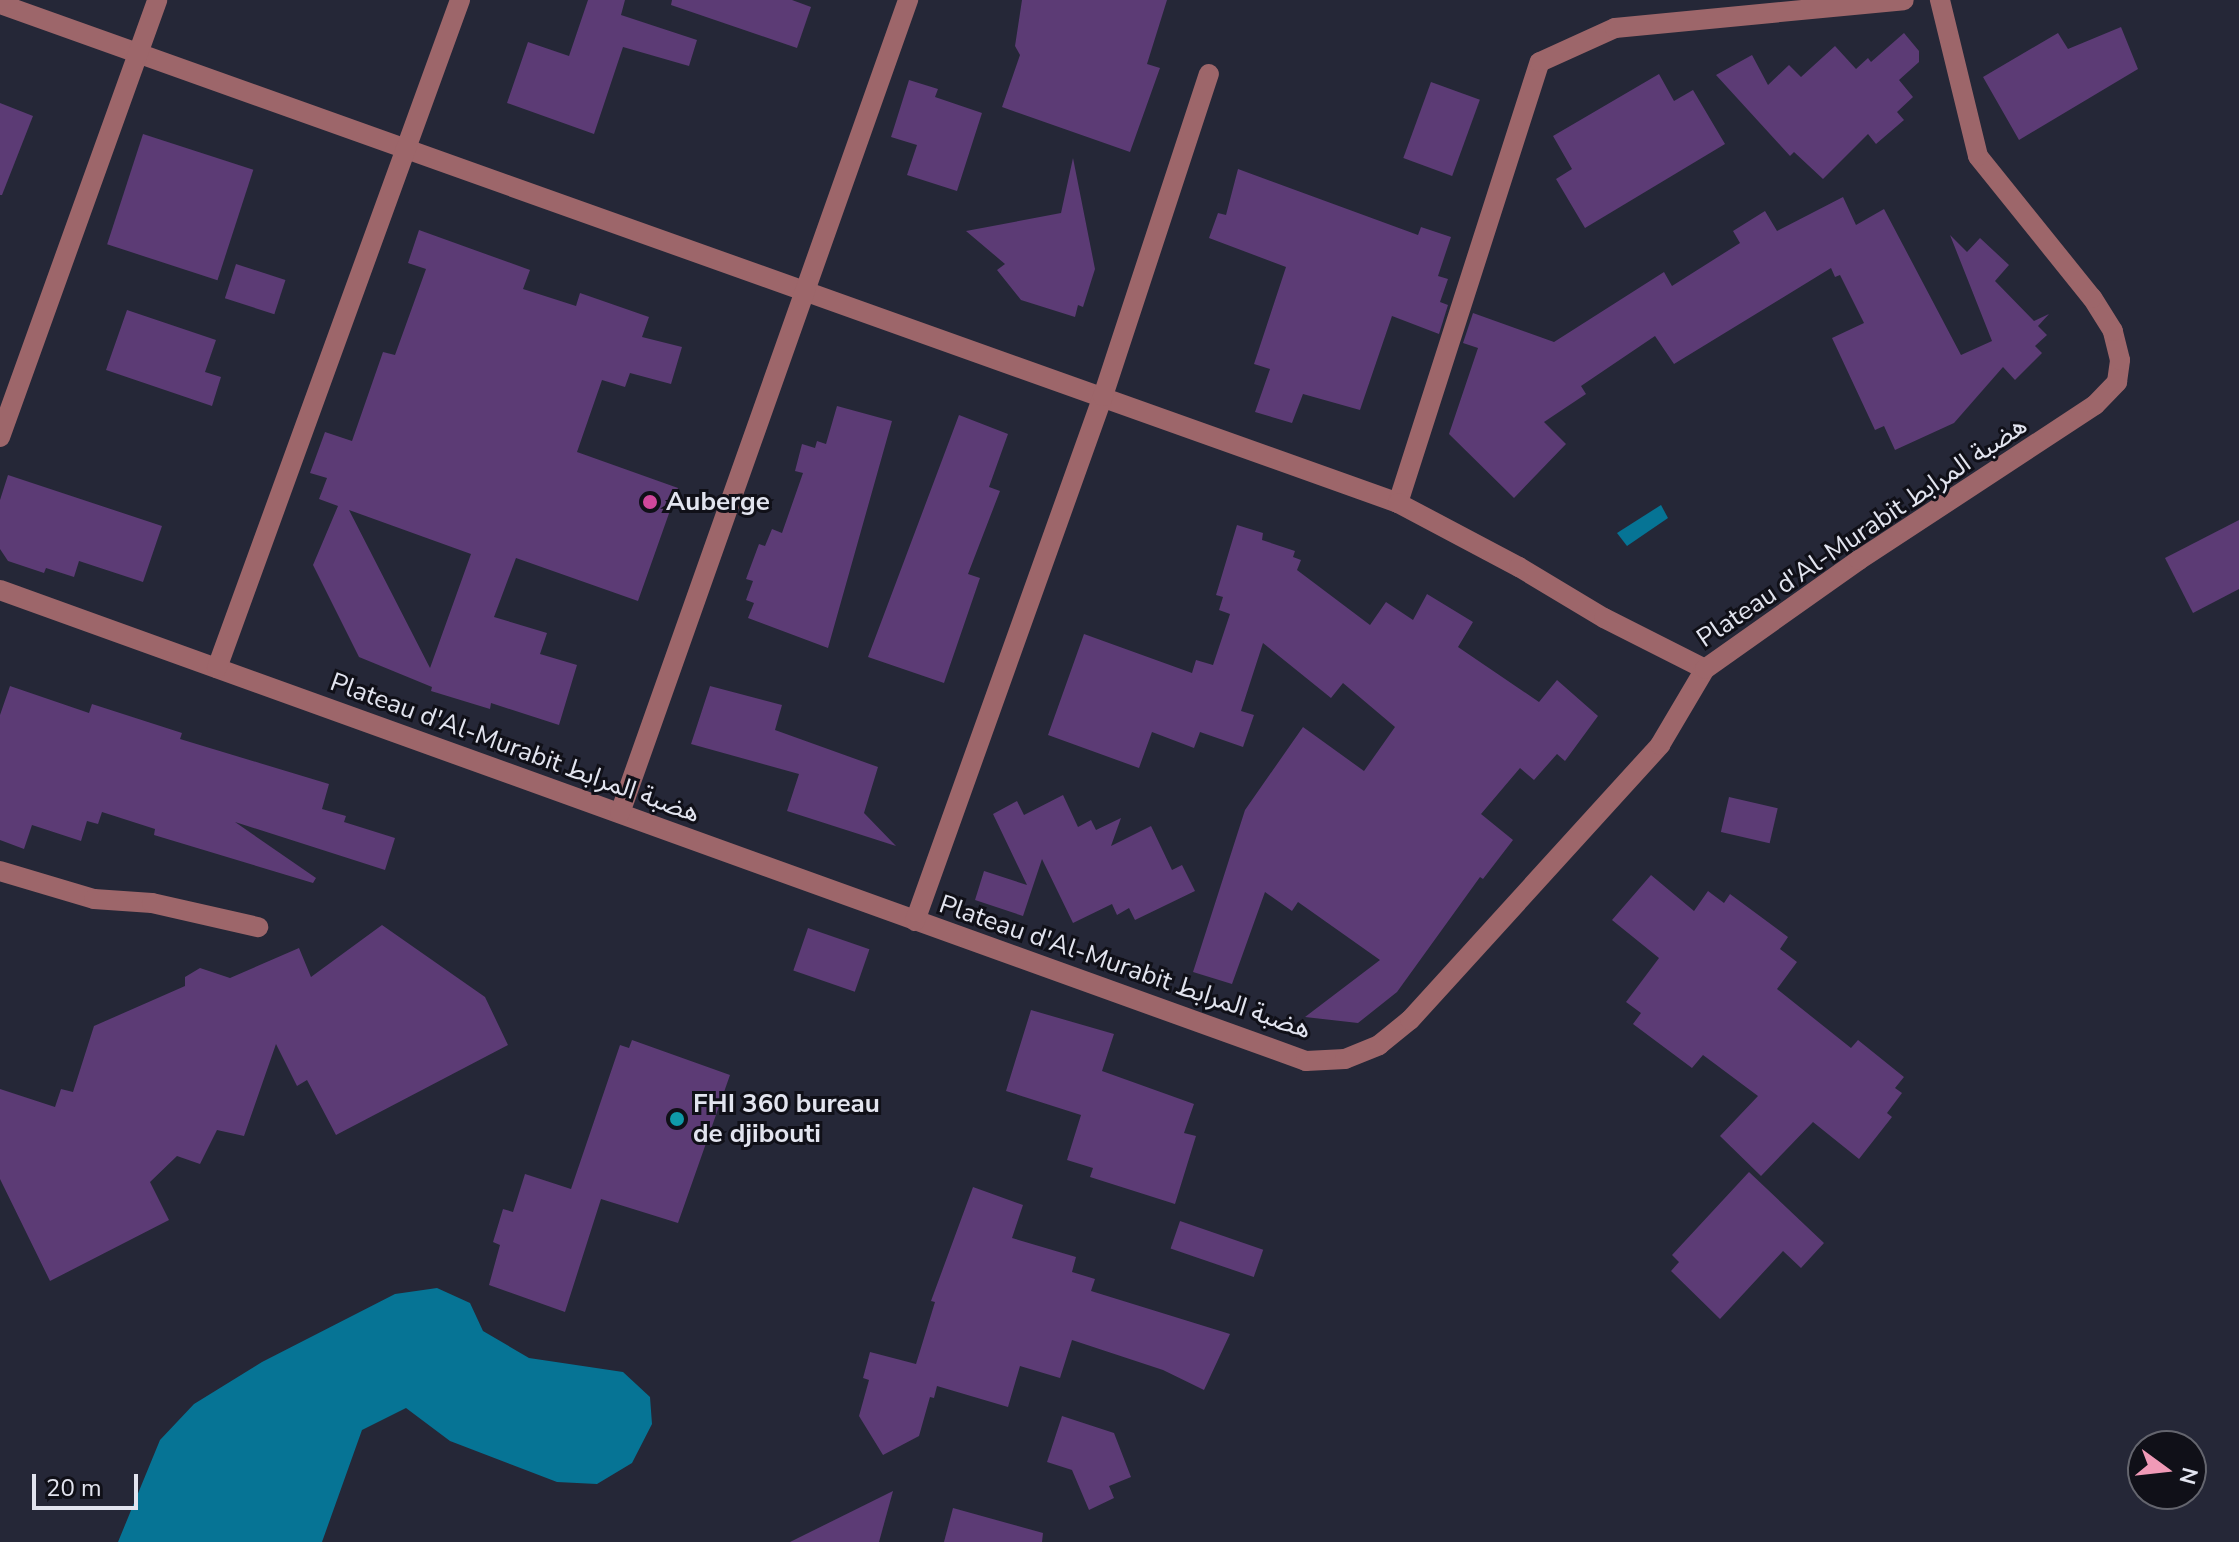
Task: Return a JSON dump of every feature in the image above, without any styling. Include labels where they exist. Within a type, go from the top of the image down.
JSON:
[{"type":"street","points":[[0,437],[157,0]]},
{"type":"street","points":[[217,668],[460,0]]},
{"type":"street","points":[[620,813],[908,0]]},
{"type":"street","points":[[1398,503],[1540,62],[1615,28],[1904,0]]},
{"type":"street","name":"Plateau d'Al-Murabit هضبة المرابط","points":[[0,590],[1306,1061],[1345,1059],[1379,1045],[1410,1020],[1660,745],[1705,669],[1859,560],[2095,405],[2117,382],[2120,360],[2113,331],[2092,298],[1978,156],[1940,0]]},
{"type":"street","points":[[0,4],[1398,503],[1519,567],[1604,618],[1705,669]]},
{"type":"street","points":[[915,921],[1103,396],[1209,74]]},
{"type":"street","points":[[0,871],[94,899],[152,903],[258,927]]},
{"type":"water","points":[[1661,505],[1668,518],[1627,546],[1617,533]]},
{"type":"water","points":[[437,1288],[470,1303],[483,1331],[529,1358],[623,1372],[650,1397],[652,1424],[632,1463],[597,1484],[557,1482],[450,1441],[406,1408],[362,1430],[322,1542],[118,1542],[160,1440],[194,1404],[262,1362],[395,1294]]},
{"type":"building","points":[[588,0],[625,0],[621,15],[697,40],[689,66],[623,47],[594,134],[507,103],[528,42],[569,56]]},
{"type":"building","points":[[672,0],[792,0],[811,7],[797,48],[671,5]]},
{"type":"building","points":[[1022,0],[1167,0],[1147,64],[1160,68],[1130,152],[1002,107],[1020,55],[1015,46]]},
{"type":"building","points":[[2121,27],[2138,69],[2019,140],[1983,77],[2058,33],[2068,49]]},
{"type":"building","points":[[1904,33],[1919,51],[1919,62],[1899,80],[1913,97],[1897,112],[1904,120],[1876,144],[1868,134],[1823,179],[1794,152],[1790,156],[1716,75],[1752,55],[1768,85],[1789,65],[1801,77],[1835,46],[1856,69],[1868,58],[1871,62]]},
{"type":"building","points":[[1659,74],[1674,101],[1693,90],[1725,144],[1585,228],[1556,179],[1572,169],[1553,136]]},
{"type":"building","points":[[909,80],[938,89],[935,97],[982,113],[957,191],[907,175],[917,145],[891,137]]},
{"type":"building","points":[[1431,82],[1480,100],[1452,176],[1403,158]]},
{"type":"building","points":[[0,103],[33,116],[2,195],[0,195]]},
{"type":"building","points":[[143,134],[253,170],[217,280],[107,244]]},
{"type":"building","points":[[1073,158],[1095,269],[1083,307],[1078,305],[1075,317],[1021,300],[997,270],[1005,264],[966,231],[1061,213]]},
{"type":"building","points":[[1238,169],[1418,235],[1421,227],[1451,237],[1438,276],[1448,279],[1440,302],[1448,305],[1439,334],[1392,316],[1360,410],[1303,394],[1292,423],[1255,412],[1270,369],[1254,364],[1286,267],[1209,238],[1218,213],[1226,215]]},
{"type":"building","points":[[1843,197],[1856,225],[1884,209],[1961,355],[1992,341],[1950,235],[1967,252],[1980,238],[2009,265],[1995,281],[2034,321],[2049,314],[2038,326],[2047,335],[2035,346],[2042,353],[2015,380],[2003,367],[1954,423],[1895,450],[1884,426],[1875,430],[1832,338],[1864,323],[1840,275],[1835,277],[1831,268],[1674,364],[1655,336],[1581,386],[1586,394],[1544,422],[1566,444],[1514,498],[1449,434],[1478,348],[1463,343],[1473,313],[1554,342],[1664,272],[1672,286],[1740,243],[1733,231],[1765,211],[1777,231]]},
{"type":"building","points":[[419,230],[530,270],[523,289],[576,306],[580,293],[649,317],[642,337],[682,347],[671,384],[630,373],[625,387],[602,380],[577,452],[678,488],[638,601],[516,558],[494,617],[547,633],[540,654],[577,665],[559,725],[491,703],[490,709],[431,691],[432,687],[359,657],[313,565],[338,506],[319,499],[327,478],[310,473],[325,432],[352,441],[383,352],[395,355],[426,269],[408,263]],"holes":[[[349,510],[471,554],[430,668]]]},
{"type":"building","points":[[236,264],[285,280],[274,314],[225,298]]},
{"type":"building","points":[[127,310],[216,340],[205,372],[221,377],[212,406],[106,370]]},
{"type":"building","points":[[837,406],[892,421],[828,648],[748,618],[754,603],[746,600],[753,581],[746,579],[759,544],[765,546],[772,529],[782,533],[803,473],[795,471],[802,444],[815,448],[817,441],[826,444]]},
{"type":"building","points":[[959,415],[1008,434],[989,487],[1000,491],[968,574],[980,578],[944,683],[868,657]]},
{"type":"building","points":[[8,475],[162,526],[143,582],[79,561],[74,577],[46,568],[44,573],[8,561],[0,549],[0,500]]},
{"type":"building","points":[[2239,520],[2239,589],[2193,613],[2165,558]]},
{"type":"building","points":[[1237,525],[1263,533],[1262,540],[1295,551],[1293,557],[1301,560],[1297,570],[1370,625],[1386,602],[1413,620],[1427,594],[1473,622],[1458,647],[1539,702],[1557,680],[1598,716],[1565,761],[1557,754],[1534,780],[1520,768],[1481,814],[1513,840],[1483,879],[1480,877],[1397,992],[1358,1023],[1305,1017],[1380,960],[1298,902],[1292,911],[1265,892],[1232,984],[1193,972],[1245,810],[1303,727],[1364,771],[1395,727],[1343,683],[1331,698],[1263,643],[1241,711],[1254,715],[1243,747],[1200,732],[1194,748],[1152,732],[1139,768],[1048,735],[1084,634],[1192,673],[1196,660],[1213,665],[1230,614],[1219,610],[1223,597],[1216,595]]},
{"type":"building","points":[[10,686],[89,713],[92,704],[182,733],[180,739],[329,784],[322,809],[346,816],[344,822],[395,838],[385,870],[235,822],[316,878],[313,883],[154,835],[155,829],[102,812],[98,824],[87,821],[81,841],[32,825],[24,849],[0,840],[0,715]]},
{"type":"building","points":[[710,686],[782,705],[775,730],[878,767],[864,813],[896,846],[787,811],[799,774],[691,744]]},
{"type":"building","points":[[1063,795],[1078,827],[1091,820],[1096,830],[1121,818],[1111,846],[1151,826],[1172,870],[1182,865],[1195,891],[1135,920],[1129,908],[1117,915],[1112,904],[1073,923],[1042,859],[1023,916],[975,900],[984,871],[1027,885],[993,814],[1017,801],[1024,815]]},
{"type":"building","points":[[1729,797],[1778,808],[1770,843],[1721,832]]},
{"type":"building","points":[[1651,875],[1694,911],[1708,891],[1724,903],[1730,894],[1788,937],[1780,949],[1797,962],[1777,989],[1851,1048],[1858,1040],[1904,1077],[1895,1088],[1902,1093],[1887,1113],[1892,1117],[1859,1159],[1813,1122],[1761,1176],[1720,1136],[1758,1096],[1703,1055],[1692,1068],[1633,1024],[1641,1013],[1626,1002],[1659,958],[1612,920]]},
{"type":"building","points":[[382,925],[485,997],[508,1045],[336,1135],[307,1080],[297,1086],[276,1044],[244,1136],[217,1130],[200,1164],[177,1156],[150,1182],[169,1220],[50,1281],[0,1179],[0,1089],[55,1107],[61,1089],[73,1092],[94,1026],[185,986],[185,977],[200,968],[230,978],[299,948],[311,977]]},
{"type":"building","points":[[808,928],[869,949],[855,992],[793,971]]},
{"type":"building","points":[[1031,1010],[1114,1034],[1102,1071],[1194,1104],[1184,1133],[1196,1136],[1175,1204],[1090,1177],[1093,1168],[1067,1160],[1081,1115],[1006,1091]]},
{"type":"building","points":[[632,1040],[730,1075],[678,1223],[601,1199],[565,1312],[489,1285],[500,1245],[493,1242],[503,1209],[513,1212],[525,1174],[571,1189],[620,1045],[629,1048]]},
{"type":"building","points":[[1749,1172],[1824,1243],[1801,1268],[1783,1251],[1720,1319],[1671,1271],[1679,1262],[1672,1255]]},
{"type":"building","points":[[973,1187],[1023,1205],[1012,1238],[1076,1257],[1072,1272],[1095,1279],[1091,1291],[1230,1334],[1204,1390],[1163,1370],[1072,1340],[1060,1378],[1020,1366],[1008,1407],[937,1386],[934,1398],[930,1397],[919,1436],[883,1455],[859,1416],[869,1380],[863,1378],[870,1352],[916,1364],[935,1302],[931,1301]]},
{"type":"building","points":[[1180,1221],[1263,1250],[1254,1277],[1171,1248]]},
{"type":"building","points":[[1062,1416],[1114,1433],[1131,1477],[1109,1486],[1114,1498],[1089,1510],[1072,1470],[1047,1462]]},
{"type":"building","points":[[893,1491],[879,1542],[790,1542]]},
{"type":"building","points":[[953,1508],[1043,1533],[1042,1542],[944,1542]]},
{"type":"place","name":"Auberge","points":[[650,502]]},
{"type":"place","name":"FHI 360 bureau de djibouti","points":[[677,1119]]}]
